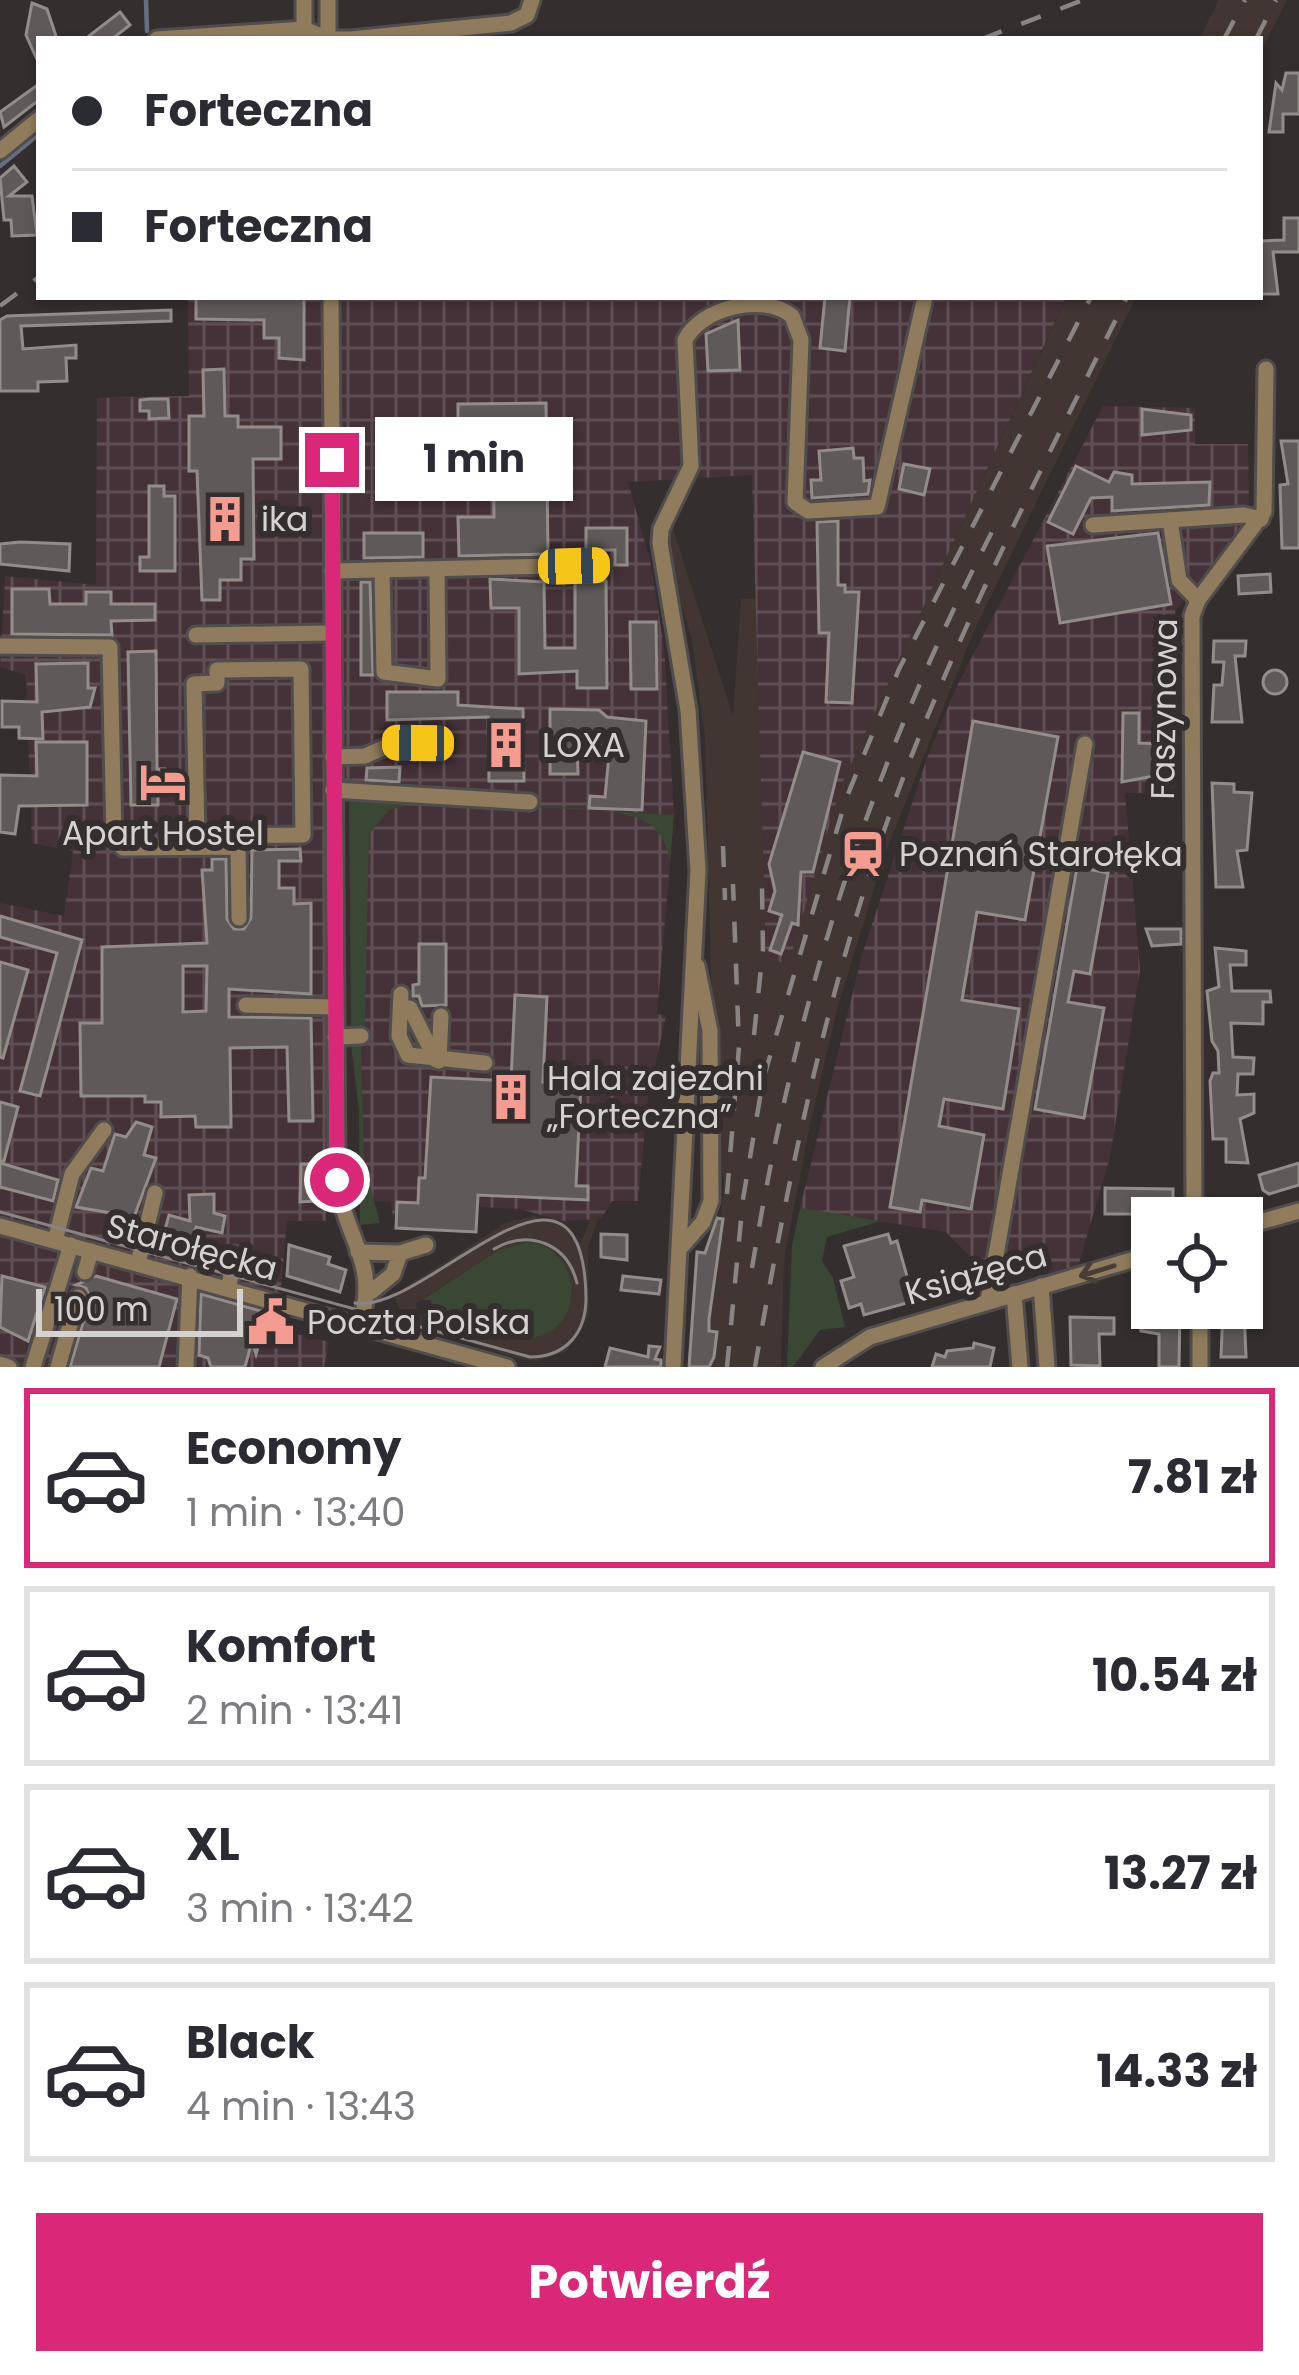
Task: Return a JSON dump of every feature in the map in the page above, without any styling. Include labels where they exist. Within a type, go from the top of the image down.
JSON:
[{"type":"street","points":[[304,0],[304,29]]},
{"type":"street","points":[[328,0],[328,36]]},
{"type":"street","points":[[362,36],[511,23],[524,19],[532,0]]},
{"type":"street","points":[[201,36],[304,29],[321,36]]},
{"type":"street","points":[[0,151],[36,121]]},
{"type":"street","points":[[331,300],[337,1180],[371,1292]]},
{"type":"street","points":[[673,1367],[698,870],[688,710],[660,543],[661,529],[691,466],[685,340],[693,324],[715,311],[775,308],[792,316],[801,340],[795,502],[808,511],[877,507],[924,300]]},
{"type":"street","points":[[1093,525],[1244,515],[1261,519],[1266,503],[1265,369]]},
{"type":"street","name":"Faszynowa","points":[[1194,1197],[1193,609],[1261,519]]},
{"type":"street","points":[[1170,520],[1178,580],[1198,600]]},
{"type":"street","points":[[332,571],[600,565]]},
{"type":"street","points":[[382,571],[385,672],[438,679],[437,569]]},
{"type":"street","points":[[196,635],[332,633]]},
{"type":"street","points":[[0,646],[110,647],[114,838],[123,848],[238,847],[239,918]]},
{"type":"street","points":[[302,669],[303,836],[196,836],[194,684],[217,683],[217,670],[302,669]]},
{"type":"street","points":[[333,757],[365,756],[394,743],[443,743]]},
{"type":"street","points":[[988,1301],[1085,743]]},
{"type":"street","points":[[334,790],[530,802]]},
{"type":"street","points":[[682,1246],[703,1222],[711,1202],[710,1025],[694,957]]},
{"type":"street","points":[[437,1060],[405,1001],[401,1046],[412,1058],[437,1060],[484,1063]]},
{"type":"street","points":[[246,1005],[335,1007]]},
{"type":"street","points":[[437,1060],[441,1016]]},
{"type":"street","points":[[335,1037],[361,1036]]},
{"type":"street","points":[[33,1367],[63,1243],[72,1174],[104,1130]]},
{"type":"street","points":[[137,1263],[155,1192]]},
{"type":"street","points":[[1263,1222],[1299,1211]]},
{"type":"street","name":"Starołęcka","points":[[0,1226],[507,1367]]},
{"type":"street","points":[[358,1252],[400,1253],[426,1245]]},
{"type":"street","points":[[85,1272],[92,1251]]},
{"type":"street","points":[[360,1324],[371,1292],[393,1274],[400,1253]]},
{"type":"street","points":[[229,1286],[235,1254]]},
{"type":"street","name":"Książęca","points":[[823,1367],[870,1337],[1131,1260]]},
{"type":"street","points":[[187,1367],[190,1276]]},
{"type":"street","points":[[1014,1294],[1019,1362],[1047,1363],[1041,1286]]},
{"type":"street","points":[[58,1367],[78,1298]]},
{"type":"street","points":[[1200,1329],[1200,1367]]},
{"type":"street","points":[[0,1364],[9,1367]]},
{"type":"shaded area","points":[[1219,0],[1287,0],[1263,47],[1263,36],[1201,36]]},
{"type":"shaded area","points":[[188,300],[1065,300],[841,786],[788,965],[766,956],[752,475],[628,482],[650,561],[664,646],[674,815],[657,1014],[666,1016],[648,1097],[638,1201],[612,1201],[601,1219],[561,1221],[520,1209],[398,1202],[393,1219],[391,1202],[361,1200],[360,796],[326,794],[326,1221],[287,1221],[277,1329],[329,1342],[324,1367],[0,1367],[0,903],[64,916],[73,851],[32,843],[26,675],[0,667],[5,576],[96,585],[97,398],[189,396]]},
{"type":"shaded area","points":[[1066,300],[1135,300],[973,633],[883,859],[838,1006],[810,1125],[784,1259],[781,1367],[709,1367],[709,1356],[688,1354],[690,1329],[709,1330],[724,1177],[716,1176],[705,737],[692,641],[663,539],[672,526],[733,716],[741,599],[756,598],[766,955],[787,964],[841,786]]},
{"type":"shaded area","points":[[1103,406],[1195,408],[1195,444],[1248,444],[1249,504],[1234,537],[1175,611],[1175,793],[1125,793],[1140,970],[1110,1157],[1076,1273],[1039,1272],[970,1256],[946,1232],[800,1208],[862,955],[927,758],[957,686]]},
{"type":"shaded area","points":[[534,1216],[560,1223],[581,1243],[590,1220],[598,1219],[588,1248],[589,1315],[567,1351],[537,1361],[519,1359],[405,1321],[393,1295],[507,1222]],"holes":[[[527,1242],[558,1255],[572,1299],[559,1324],[526,1339],[420,1314],[415,1304],[497,1251]]]},
{"type":"green space","points":[[349,796],[490,804],[420,802],[389,810],[369,834],[365,1026],[351,1030]]},
{"type":"green space","points":[[601,811],[674,815],[670,864],[662,838],[648,823]]},
{"type":"green space","points":[[361,1042],[364,1163],[380,1223],[360,1225],[359,1112],[351,1044]]},
{"type":"green space","points":[[800,1208],[881,1221],[827,1237],[822,1261],[833,1278],[845,1327],[820,1330],[793,1367],[787,1367],[792,1246]]},
{"type":"green space","points":[[527,1242],[547,1248],[569,1275],[568,1309],[545,1334],[525,1338],[491,1333],[434,1315],[431,1300],[422,1300],[497,1251]]},
{"type":"building","points":[[32,3],[47,9],[56,36],[36,36],[36,57],[26,35]]},
{"type":"building","points":[[120,12],[130,25],[116,36],[89,36]]},
{"type":"building","points":[[1286,73],[1299,73],[1299,114],[1283,114],[1283,132],[1269,132],[1276,83],[1282,90]]},
{"type":"building","points":[[36,86],[36,102],[4,127],[0,112]]},
{"type":"building","points":[[14,166],[27,182],[9,196],[32,196],[36,235],[12,236],[11,220],[4,220],[0,178]]},
{"type":"building","points":[[1284,218],[1299,218],[1299,252],[1273,252],[1278,294],[1263,294],[1263,241],[1284,240]]},
{"type":"building","points":[[196,300],[304,300],[304,360],[279,358],[279,338],[264,338],[264,320],[196,319]]},
{"type":"building","points":[[825,300],[850,300],[845,351],[820,348]]},
{"type":"building","points":[[171,310],[171,321],[21,326],[23,349],[76,345],[76,358],[66,358],[67,381],[38,382],[38,391],[0,391],[0,320],[7,316]]},
{"type":"building","points":[[738,320],[740,370],[708,371],[706,334]]},
{"type":"building","points":[[224,369],[225,416],[238,416],[238,427],[281,427],[281,459],[253,459],[254,559],[241,559],[241,580],[220,580],[220,600],[202,600],[197,471],[189,471],[189,416],[204,416],[203,370]]},
{"type":"building","points":[[168,399],[169,418],[149,419],[149,411],[140,411],[140,400]]},
{"type":"building","points":[[546,403],[548,554],[459,556],[458,517],[494,517],[493,444],[458,445],[458,404]]},
{"type":"building","points":[[1142,409],[1191,415],[1191,430],[1142,435]]},
{"type":"building","points":[[1281,441],[1299,441],[1299,548],[1282,548],[1280,485],[1288,484]]},
{"type":"building","points":[[853,448],[854,458],[863,458],[864,481],[870,480],[868,494],[812,498],[811,480],[821,480],[819,451]]},
{"type":"building","points":[[904,464],[930,469],[924,495],[899,489]]},
{"type":"building","points":[[1076,466],[1109,482],[1114,472],[1132,475],[1132,484],[1210,482],[1209,505],[1112,511],[1112,497],[1091,498],[1073,534],[1048,522]]},
{"type":"building","points":[[149,486],[164,486],[164,496],[175,496],[175,571],[140,571],[140,557],[149,557]]},
{"type":"building","points":[[838,521],[838,585],[845,585],[845,592],[859,592],[852,703],[826,702],[829,633],[819,633],[817,522]]},
{"type":"building","points":[[586,528],[627,528],[627,565],[615,565],[615,550],[586,550]]},
{"type":"building","points":[[364,533],[423,533],[423,557],[364,558]]},
{"type":"building","points":[[1158,533],[1171,604],[1060,623],[1047,546]]},
{"type":"building","points":[[0,544],[70,544],[69,571],[0,564]]},
{"type":"building","points":[[1270,574],[1271,592],[1239,594],[1238,576]]},
{"type":"building","points":[[490,579],[544,582],[545,648],[575,648],[575,581],[606,581],[607,688],[577,688],[577,671],[519,674],[519,608],[491,608]]},
{"type":"building","points":[[361,582],[370,582],[373,675],[361,675]]},
{"type":"building","points":[[12,589],[49,589],[50,604],[86,604],[86,592],[111,592],[111,604],[155,604],[155,620],[111,621],[112,635],[12,634]]},
{"type":"building","points":[[630,622],[656,622],[657,689],[631,689]]},
{"type":"building","points":[[1214,641],[1246,641],[1245,656],[1235,656],[1242,722],[1212,722],[1214,685],[1222,685],[1224,662],[1213,662]]},
{"type":"building","points":[[156,651],[157,769],[165,769],[166,791],[158,791],[158,805],[131,805],[128,652]]},
{"type":"building","points":[[88,663],[88,688],[95,688],[90,707],[42,712],[43,739],[19,738],[19,727],[2,727],[2,701],[37,702],[36,664]]},
{"type":"building","points":[[1275,670],[1284,673],[1284,691],[1275,694],[1266,691],[1263,682],[1266,673]]},
{"type":"building","points":[[387,692],[458,692],[458,705],[523,709],[524,781],[489,781],[488,717],[387,720]]},
{"type":"building","points":[[550,709],[599,710],[607,717],[646,721],[642,810],[589,808],[590,796],[605,797],[610,744],[577,743],[578,774],[550,774]]},
{"type":"building","points":[[1123,713],[1139,713],[1139,743],[1170,744],[1170,773],[1122,782]]},
{"type":"building","points":[[973,721],[1058,737],[1025,920],[977,912],[962,1000],[1019,1009],[1003,1109],[944,1099],[939,1126],[984,1135],[971,1209],[922,1200],[920,1212],[890,1207]]},
{"type":"building","points":[[36,742],[87,742],[87,805],[19,806],[15,834],[0,832],[0,775],[37,776]]},
{"type":"building","points":[[803,752],[840,762],[813,872],[801,872],[798,925],[792,923],[781,954],[770,950],[782,915],[769,911],[775,891],[769,864]]},
{"type":"building","points":[[400,767],[399,782],[366,780],[367,768]]},
{"type":"building","points":[[1212,783],[1234,784],[1234,792],[1252,793],[1247,850],[1237,851],[1243,887],[1216,887]]},
{"type":"building","points":[[300,849],[301,861],[279,861],[279,888],[294,888],[294,904],[311,903],[311,994],[229,989],[229,1017],[311,1018],[313,1121],[289,1121],[287,1047],[230,1048],[231,1127],[196,1127],[195,1116],[161,1117],[161,1102],[145,1102],[145,1096],[81,1096],[80,1023],[102,1023],[102,947],[207,943],[202,870],[212,870],[212,859],[226,859],[227,919],[234,929],[244,929],[251,918],[252,850]],"holes":[[[183,966],[207,966],[206,1011],[183,1012]]]},
{"type":"building","points":[[1077,867],[1108,873],[1090,974],[1074,971],[1068,1002],[1104,1008],[1084,1118],[1035,1109]]},
{"type":"building","points":[[0,916],[82,940],[40,1096],[20,1091],[57,953],[0,937]]},
{"type":"building","points":[[1146,929],[1181,929],[1181,944],[1152,946]]},
{"type":"building","points":[[419,944],[446,944],[446,1005],[422,1006],[419,996],[413,996],[413,985],[419,984]]},
{"type":"building","points":[[1215,948],[1246,951],[1246,965],[1230,965],[1232,991],[1270,991],[1271,1002],[1263,1002],[1263,1024],[1231,1023],[1233,1057],[1254,1058],[1253,1074],[1238,1074],[1237,1095],[1254,1094],[1254,1113],[1240,1119],[1248,1163],[1226,1162],[1226,1139],[1213,1139],[1210,1081],[1213,1073],[1219,1073],[1207,991],[1219,987]]},
{"type":"building","points":[[0,962],[28,970],[3,1058],[0,1057]]},
{"type":"building","name":"Hala zajezdni „Forteczna”","points":[[515,995],[547,997],[543,1082],[581,1084],[576,1186],[588,1186],[588,1200],[478,1195],[476,1232],[396,1228],[397,1202],[418,1203],[419,1178],[425,1178],[431,1077],[511,1081]]},
{"type":"building","points":[[0,1102],[18,1107],[4,1161],[0,1161]]},
{"type":"building","points":[[136,1122],[152,1127],[144,1155],[156,1158],[134,1217],[76,1207],[91,1168],[103,1171],[115,1134],[126,1137]]},
{"type":"building","points":[[0,1163],[58,1180],[53,1201],[0,1187]]},
{"type":"building","points":[[1299,1163],[1299,1185],[1269,1194],[1263,1190],[1259,1175]]},
{"type":"building","points":[[301,1164],[314,1164],[314,1201],[300,1202]]},
{"type":"building","points":[[1105,1188],[1173,1189],[1173,1197],[1131,1197],[1131,1214],[1105,1214]]},
{"type":"building","points":[[214,1194],[214,1213],[225,1216],[222,1233],[196,1227],[192,1241],[164,1233],[169,1215],[190,1221],[189,1195]]},
{"type":"building","points":[[717,1218],[723,1219],[709,1319],[709,1331],[717,1332],[714,1357],[709,1367],[689,1367],[697,1252],[705,1253]]},
{"type":"building","points":[[601,1234],[627,1235],[627,1260],[601,1257]]},
{"type":"building","points":[[888,1234],[891,1243],[897,1241],[914,1301],[864,1315],[861,1304],[849,1308],[841,1281],[854,1277],[844,1246]]},
{"type":"building","points":[[289,1245],[330,1257],[328,1264],[346,1270],[340,1292],[287,1276]]},
{"type":"building","points":[[2,1276],[45,1287],[28,1341],[0,1327]]},
{"type":"building","points":[[96,1276],[177,1299],[159,1367],[70,1367],[90,1299],[86,1288],[76,1285]]},
{"type":"building","points":[[623,1276],[661,1280],[659,1294],[621,1290]]},
{"type":"building","points":[[201,1294],[268,1313],[256,1354],[252,1341],[245,1367],[211,1367],[208,1358],[199,1355]]},
{"type":"building","points":[[1070,1317],[1114,1318],[1114,1334],[1099,1334],[1100,1366],[1071,1365]]},
{"type":"building","points":[[1180,1329],[1179,1367],[1159,1367],[1159,1334],[1141,1331]]},
{"type":"building","points":[[1222,1329],[1245,1329],[1246,1357],[1221,1357]]},
{"type":"building","points":[[974,1343],[994,1348],[990,1367],[932,1367],[936,1354],[945,1357],[947,1351],[973,1348]]},
{"type":"building","points":[[649,1346],[660,1347],[655,1359],[661,1360],[661,1367],[605,1367],[610,1348],[648,1357]]},
{"type":"waterway","points":[[146,0],[147,31]]},
{"type":"waterway","points":[[0,166],[36,136]]},
{"type":"tram line","points":[[0,1212],[530,1357],[554,1353],[571,1341],[582,1322],[586,1298],[578,1246],[558,1223],[530,1222],[495,1236],[384,1299],[355,1303]]},
{"type":"tram line","points":[[494,1249],[520,1240],[545,1243],[565,1258],[577,1283]]},
{"type":"railway","points":[[990,36],[1083,0]]},
{"type":"railway","points":[[1226,36],[1245,0]]},
{"type":"railway","points":[[1258,36],[1276,0]]},
{"type":"railway","points":[[0,306],[36,279]]},
{"type":"railway","points":[[727,1367],[743,1199],[763,1080],[846,799],[899,669],[1089,300]]},
{"type":"railway","points":[[755,1367],[822,1042],[894,803],[971,616],[1126,300]]},
{"type":"railway","points":[[752,1268],[791,1072],[843,887],[910,707],[995,526]]},
{"type":"railway","points":[[723,846],[725,900]]},
{"type":"railway","points":[[727,1194],[739,1047],[733,884]]},
{"type":"railway","points":[[754,1035],[763,949],[762,886]]},
{"type":"place","name":"ika","points":[[225,519]]},
{"type":"place","name":"LOXA","points":[[506,745]]},
{"type":"place","name":"Apart Hostel","points":[[163,782]]},
{"type":"place","name":"Poznań Starołęka","points":[[863,854]]},
{"type":"place","name":"Hala zajezdni „Forteczna”","points":[[511,1097]]},
{"type":"place","name":"Poczta Polska","points":[[271,1322]]},
{"type":"route","points":[[332,460],[337,1180]]}]
